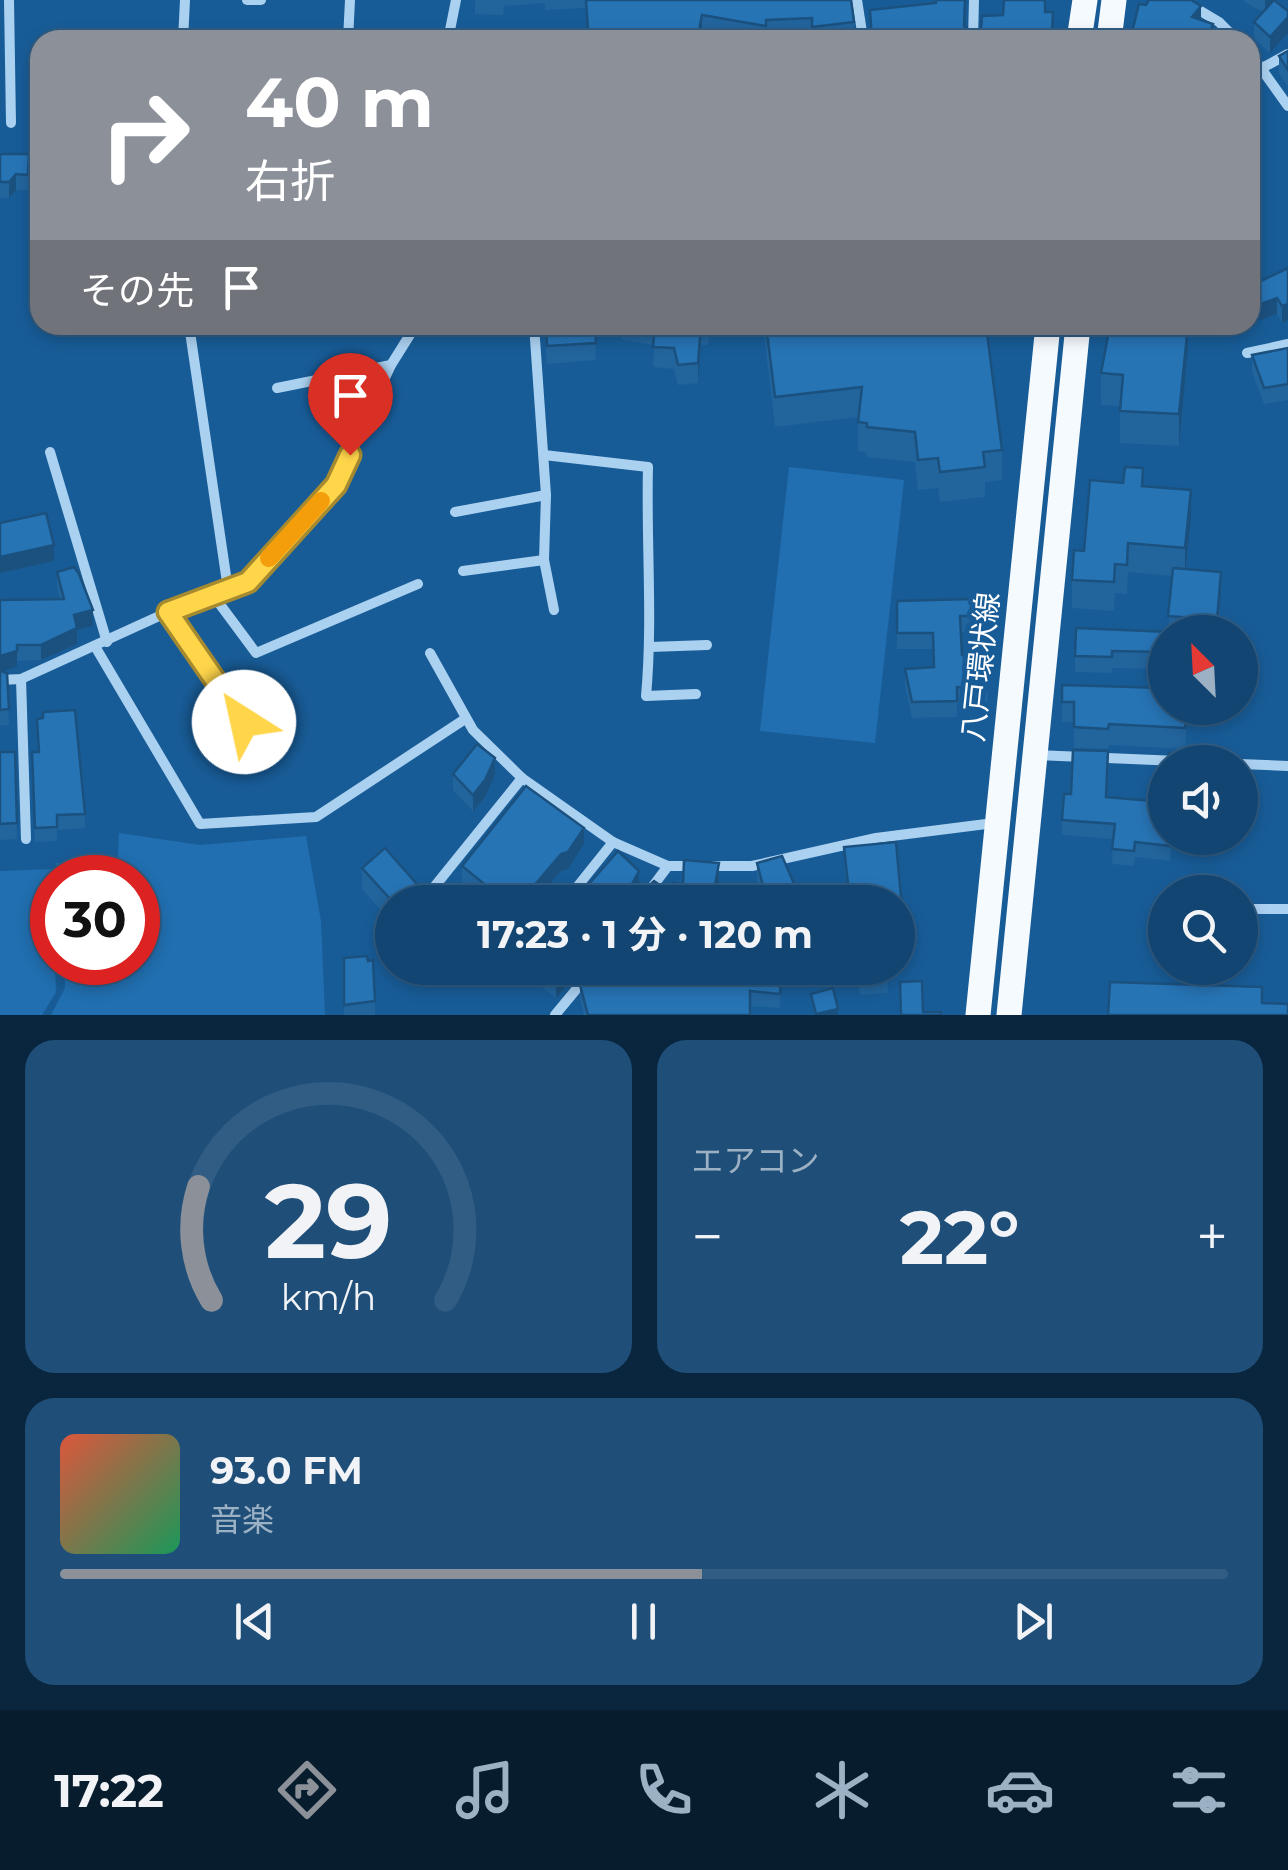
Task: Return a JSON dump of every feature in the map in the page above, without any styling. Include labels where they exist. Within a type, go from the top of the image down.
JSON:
[{"type":"main road","points":[[1080,30],[1084,0]]},
{"type":"main road","points":[[1110,30],[1114,0]]},
{"type":"main road","name":"八戸環状線","points":[[978,1015],[1047,335]]},
{"type":"main road","name":"八戸環状線","points":[[1009,1015],[1077,335]]},
{"type":"street","points":[[9,0],[11,122]]},
{"type":"street","points":[[184,30],[185,0]]},
{"type":"street","points":[[247,0],[262,0]]},
{"type":"street","points":[[348,30],[350,0]]},
{"type":"street","points":[[450,30],[456,0]]},
{"type":"street","points":[[857,0],[862,30]]},
{"type":"street","points":[[973,30],[974,0]]},
{"type":"street","points":[[1182,0],[1227,30]]},
{"type":"street","points":[[1264,67],[1288,54]]},
{"type":"street","points":[[1260,63],[1288,106]]},
{"type":"street","points":[[190,335],[228,590]]},
{"type":"street","points":[[0,680],[21,678],[168,612],[248,582],[336,485],[391,365],[410,335]]},
{"type":"street","points":[[535,335],[546,495],[544,560],[554,610]]},
{"type":"street","points":[[1246,353],[1288,344]]},
{"type":"street","points":[[277,388],[391,365]]},
{"type":"street","points":[[50,452],[101,645],[200,824],[316,817],[465,719]]},
{"type":"street","points":[[544,455],[648,467],[646,559],[650,647],[646,696],[696,694]]},
{"type":"street","points":[[455,512],[546,495]]},
{"type":"street","points":[[463,570],[544,560]]},
{"type":"street","points":[[213,595],[256,652],[418,584]]},
{"type":"street","points":[[168,612],[244,722]]},
{"type":"street","points":[[650,647],[707,645]]},
{"type":"street","points":[[430,653],[465,719],[522,778],[613,842],[668,866],[752,866],[876,838],[998,822]]},
{"type":"street","points":[[21,678],[26,839]]},
{"type":"street","points":[[1035,755],[1148,760]]},
{"type":"street","points":[[1258,765],[1288,766]]},
{"type":"street","points":[[436,885],[522,778]]},
{"type":"street","points":[[578,885],[613,842]]},
{"type":"street","points":[[654,885],[668,866]]},
{"type":"street","points":[[1258,909],[1288,909]]},
{"type":"street","points":[[555,1015],[582,985]]},
{"type":"shaded area","points":[[789,467],[904,480],[875,743],[760,731]]},
{"type":"shaded area","points":[[119,833],[200,845],[306,836],[321,921],[325,1015],[51,1015],[65,985],[160,985],[160,855],[118,855]]},
{"type":"shaded area","points":[[30,870],[30,985],[56,985],[56,992],[42,1015],[0,1015],[0,871]]},
{"type":"building","points":[[586,0],[851,0],[854,22],[812,27],[812,18],[766,20],[766,26],[702,15],[699,30],[581,29],[588,29]]},
{"type":"building","points":[[965,0],[964,26],[969,30],[871,30],[870,10]]},
{"type":"building","points":[[1004,0],[1045,0],[1045,12],[1053,12],[1052,30],[980,30],[982,16],[1003,15]]},
{"type":"building","points":[[1149,0],[1191,0],[1201,6],[1192,17],[1213,24],[1211,30],[1132,30],[1139,4],[1146,5]]},
{"type":"building","points":[[1274,0],[1288,11],[1288,17],[1270,37],[1254,22]]},
{"type":"building","points":[[1288,51],[1288,70],[1279,56]]},
{"type":"building","points":[[0,154],[29,154],[28,175],[16,174],[9,182],[0,182]]},
{"type":"building","points":[[1288,268],[1288,304],[1282,306],[1277,298],[1260,304],[1260,282]]},
{"type":"building","points":[[546,335],[596,335],[596,343],[547,346]]},
{"type":"building","points":[[654,335],[700,335],[698,363],[678,365],[674,348],[653,347]]},
{"type":"building","points":[[767,335],[987,335],[1002,450],[983,452],[985,467],[940,472],[938,458],[918,460],[915,432],[867,427],[867,423],[858,422],[862,387],[775,397]]},
{"type":"building","points":[[1108,335],[1187,335],[1179,414],[1120,411],[1123,375],[1101,373]]},
{"type":"building","points":[[1288,348],[1288,384],[1264,388],[1252,355]]},
{"type":"building","points":[[1125,467],[1143,468],[1142,486],[1191,490],[1185,548],[1128,543],[1127,565],[1115,564],[1114,582],[1072,580],[1074,550],[1084,551],[1090,480],[1123,483]]},
{"type":"building","points":[[46,513],[54,545],[0,557],[0,523]]},
{"type":"building","points":[[74,567],[93,610],[74,615],[77,628],[41,645],[17,645],[17,651],[0,656],[0,600],[64,599],[57,572]]},
{"type":"building","points":[[1173,568],[1221,572],[1217,615],[1168,615]]},
{"type":"building","points":[[971,599],[971,616],[960,616],[962,655],[989,656],[987,689],[957,687],[957,701],[912,702],[905,669],[934,667],[933,633],[897,633],[897,601]]},
{"type":"building","points":[[1076,628],[1148,631],[1148,652],[1112,651],[1112,657],[1075,656]]},
{"type":"building","points":[[0,671],[7,673],[9,709],[0,710]]},
{"type":"building","points":[[1062,685],[1148,688],[1148,725],[1185,725],[1185,728],[1109,724],[1108,729],[1074,727],[1074,702],[1062,702]]},
{"type":"building","points":[[75,710],[85,814],[57,815],[57,827],[35,828],[32,752],[39,752],[37,719],[43,718],[43,712]]},
{"type":"building","points":[[477,744],[495,758],[473,795],[453,774]]},
{"type":"building","points":[[1073,750],[1108,751],[1106,797],[1148,801],[1148,843],[1135,842],[1134,851],[1112,849],[1115,824],[1062,820],[1064,794],[1071,794]]},
{"type":"building","points":[[0,752],[15,752],[17,823],[0,824]]},
{"type":"building","points":[[526,786],[584,828],[568,852],[561,854],[535,885],[486,885],[462,866]]},
{"type":"building","points":[[896,842],[900,885],[844,885],[848,884],[844,847]]},
{"type":"building","points":[[385,848],[418,885],[378,885],[362,868]]},
{"type":"building","points":[[618,851],[639,871],[633,885],[588,885]]},
{"type":"building","points":[[782,856],[795,885],[763,885],[757,863]]},
{"type":"building","points":[[684,860],[719,863],[715,885],[683,885]]},
{"type":"building","points":[[367,956],[368,961],[373,960],[375,1001],[344,1005],[344,958]]},
{"type":"building","points":[[915,981],[922,981],[923,1012],[941,1015],[901,1015],[900,985],[915,985]]},
{"type":"building","points":[[1110,982],[1262,987],[1262,1003],[1288,1004],[1288,1015],[1108,1015]]},
{"type":"building","points":[[580,985],[781,985],[780,994],[750,991],[750,1015],[588,1015]]},
{"type":"building","points":[[833,988],[838,1009],[816,1014],[811,994]]},
{"type":"slow traffic","points":[[269,558],[321,501]]},
{"type":"route","points":[[244,722],[168,612],[248,582],[336,485],[350,455]]}]
